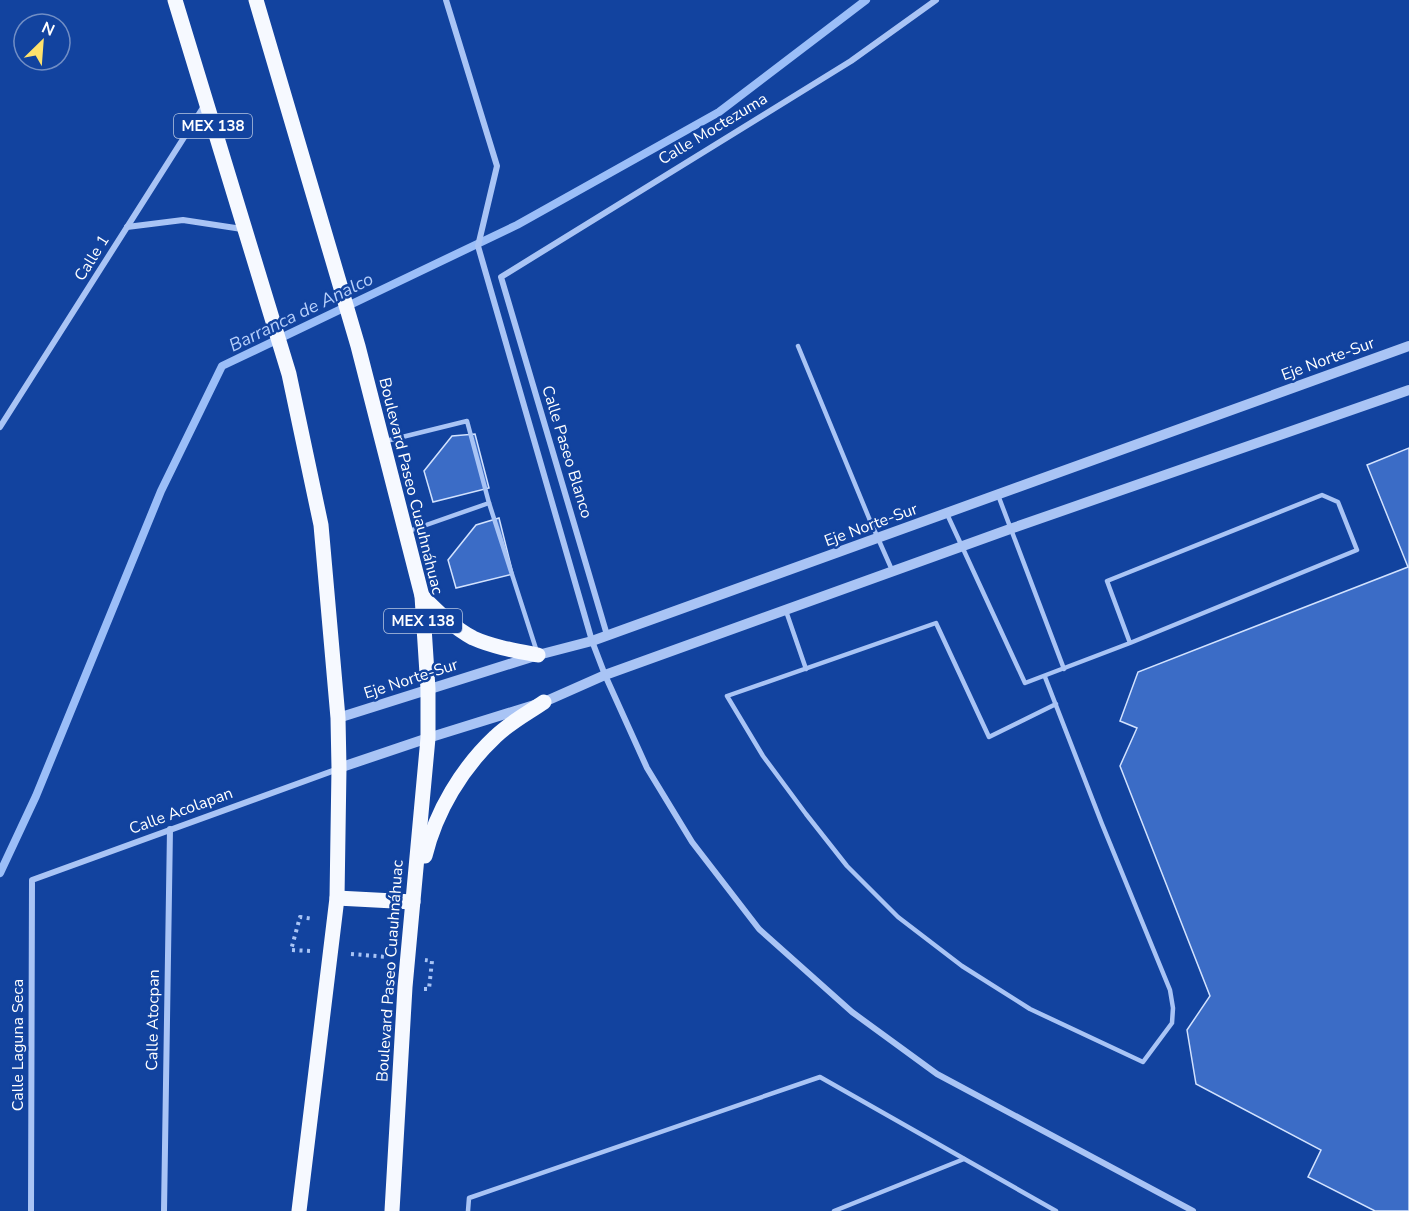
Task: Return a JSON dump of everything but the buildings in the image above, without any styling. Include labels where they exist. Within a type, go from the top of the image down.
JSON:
[{"type":"main road","name":"MEX 138","points":[[175,0],[289,374],[321,525],[338,718],[337,898],[299,1211]]},
{"type":"main road","name":"Boulevard Paseo Cuauhnáhuac","points":[[256,0],[327,235],[384,442],[422,596],[428,689],[428,738],[405,987],[392,1211]]},
{"type":"main road","points":[[422,596],[443,617],[474,638],[538,655]]},
{"type":"main road","points":[[337,898],[413,902],[429,836],[456,782],[495,736],[544,702]]},
{"type":"street","points":[[446,0],[497,166],[478,246],[592,641],[647,768],[692,842],[759,929],[852,1012],[937,1074],[1193,1211]]},
{"type":"street","name":"Calle Moctezuma","points":[[501,277],[851,61],[936,0]]},
{"type":"street","name":"Calle 1","points":[[0,427],[206,103]]},
{"type":"street","points":[[127,227],[183,220],[244,229]]},
{"type":"street","name":"Calle Paseo Blanco","points":[[501,277],[607,635]]},
{"type":"street","name":"Eje Norte-Sur","points":[[338,718],[538,655],[592,641],[1409,346]]},
{"type":"street","points":[[339,768],[544,702],[605,675],[1010,529],[1409,390]]},
{"type":"street","name":"Calle Acolapan","points":[[32,880],[339,768]]},
{"type":"street","name":"Calle Atocpan","points":[[164,1211],[170,829]]},
{"type":"street","name":"Calle Laguna Seca","points":[[31,1211],[32,880]]},
{"type":"lane","points":[[798,346],[893,572]]},
{"type":"lane","points":[[384,442],[467,422],[489,503],[538,655]]},
{"type":"lane","points":[[998,495],[1064,669]]},
{"type":"lane","points":[[947,514],[1025,683],[1130,643],[1357,550],[1338,502],[1322,495],[1107,581],[1130,643]]},
{"type":"lane","points":[[405,533],[489,503]]},
{"type":"lane","points":[[786,611],[806,669]]},
{"type":"lane","points":[[1044,676],[1056,704],[1102,824],[1170,990],[1173,1008],[1172,1023],[1143,1062],[1030,1009],[962,966],[898,917],[847,866],[763,756],[727,696],[936,623],[989,737],[1056,704]]},
{"type":"lane","points":[[468,1211],[469,1198],[820,1077],[1056,1211]]},
{"type":"lane","points":[[834,1211],[964,1159]]},
{"type":"path","points":[[300,917],[291,950],[315,952]]},
{"type":"path","points":[[350,954],[397,958]]},
{"type":"path","points":[[420,960],[432,961],[429,989]]},
{"type":"waterway","name":"Barranca de Analco","points":[[0,873],[36,796],[161,491],[222,366],[517,225],[719,112],[866,0]]}]
